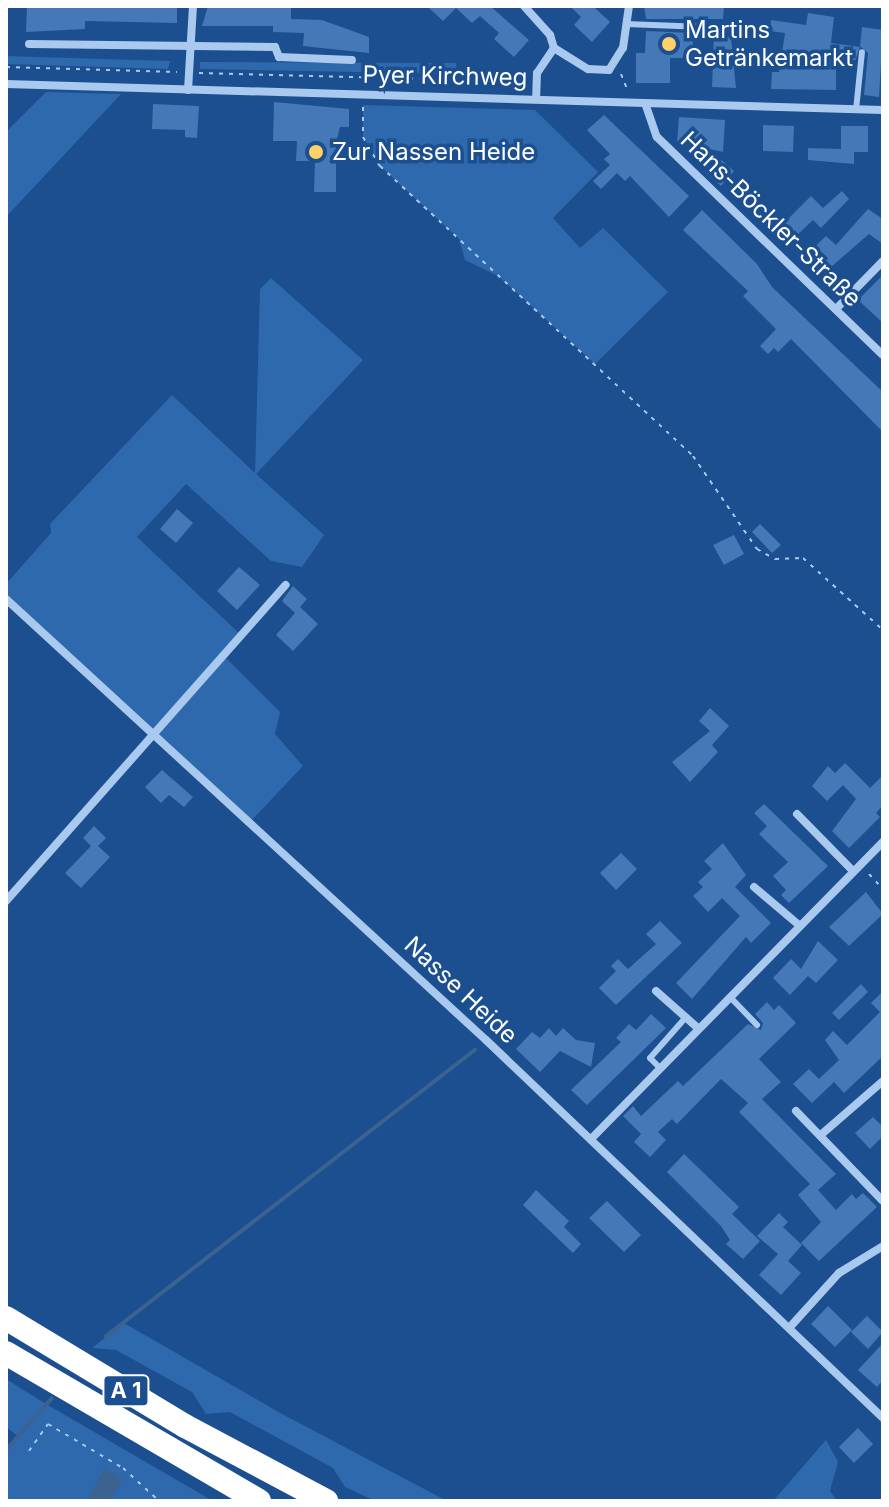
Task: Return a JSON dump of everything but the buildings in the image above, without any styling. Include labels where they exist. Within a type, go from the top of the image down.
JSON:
[{"type":"highway","name":"A 1","points":[[6,1318],[185,1426],[326,1501]]},
{"type":"highway","name":"A 1","points":[[6,1353],[259,1501]]},
{"type":"street","points":[[188,90],[193,6]]},
{"type":"street","points":[[524,6],[550,35],[554,48],[599,72],[617,64],[629,6]]},
{"type":"street","points":[[29,44],[275,47],[279,57],[352,60]]},
{"type":"street","points":[[536,97],[537,73],[554,48]]},
{"type":"street","name":"Pyer Kirchweg","points":[[6,84],[536,97],[883,110]]},
{"type":"street","name":"Hans-Böckler-Straße","points":[[645,103],[657,137],[883,355]]},
{"type":"street","points":[[836,309],[883,261]]},
{"type":"street","points":[[6,901],[286,585]]},
{"type":"street","name":"Nasse Heide","points":[[6,599],[591,1139],[883,1418]]},
{"type":"street","points":[[797,814],[856,868]]},
{"type":"street","points":[[591,1139],[883,842]]},
{"type":"street","points":[[754,887],[800,926]]},
{"type":"street","points":[[656,991],[699,1029]]},
{"type":"street","points":[[823,1133],[883,1081]]},
{"type":"street","points":[[796,1111],[823,1133],[883,1201]]},
{"type":"street","points":[[790,1327],[839,1273],[883,1246]]},
{"type":"lane","points":[[626,24],[731,28]]},
{"type":"lane","points":[[856,110],[862,52]]},
{"type":"lane","points":[[730,997],[757,1025]]},
{"type":"lane","points":[[660,1068],[650,1058],[686,1017]]},
{"type":"path","points":[[617,64],[633,103]]},
{"type":"path","points":[[6,67],[429,79],[458,87]]},
{"type":"path","points":[[364,94],[363,137],[386,173],[693,456],[757,549],[775,559],[803,558],[883,630]]},
{"type":"path","points":[[856,868],[883,889]]},
{"type":"path","points":[[29,1451],[48,1424],[123,1468],[159,1501]]},
{"type":"shaded area","points":[[6,56],[170,61],[168,69],[6,64]]},
{"type":"shaded area","points":[[200,62],[456,63],[457,74],[200,69]]},
{"type":"shaded area","points":[[46,92],[121,94],[6,217],[6,132]]},
{"type":"shaded area","points":[[363,105],[535,110],[598,172],[553,218],[580,248],[603,228],[668,292],[595,364],[498,276],[465,260],[459,239],[380,166],[363,137]]},
{"type":"shaded area","points":[[271,278],[363,360],[256,474],[324,535],[302,567],[271,561],[186,484],[137,537],[241,635],[223,655],[280,712],[275,734],[303,766],[250,822],[6,599],[6,584],[51,533],[50,524],[172,395],[255,473],[260,289]]},
{"type":"shaded area","points":[[124,1323],[282,1414],[447,1501],[375,1501],[345,1487],[333,1468],[230,1412],[206,1414],[192,1392],[116,1350],[92,1348]]},
{"type":"shaded area","points":[[6,1379],[213,1501],[6,1501],[6,1450],[18,1436],[6,1427]]},
{"type":"shaded area","points":[[826,1440],[838,1462],[830,1491],[837,1501],[773,1501]]},
{"type":"shaded area","points":[[105,1468],[123,1479],[110,1501],[86,1501]]},
{"type":"waterway","points":[[106,1336],[475,1050]]},
{"type":"waterway","points":[[6,1450],[52,1398]]},
{"type":"place","name":"Martins Getränkemarkt","points":[[669,44]]},
{"type":"place","name":"Zur Nassen Heide","points":[[316,152]]}]
